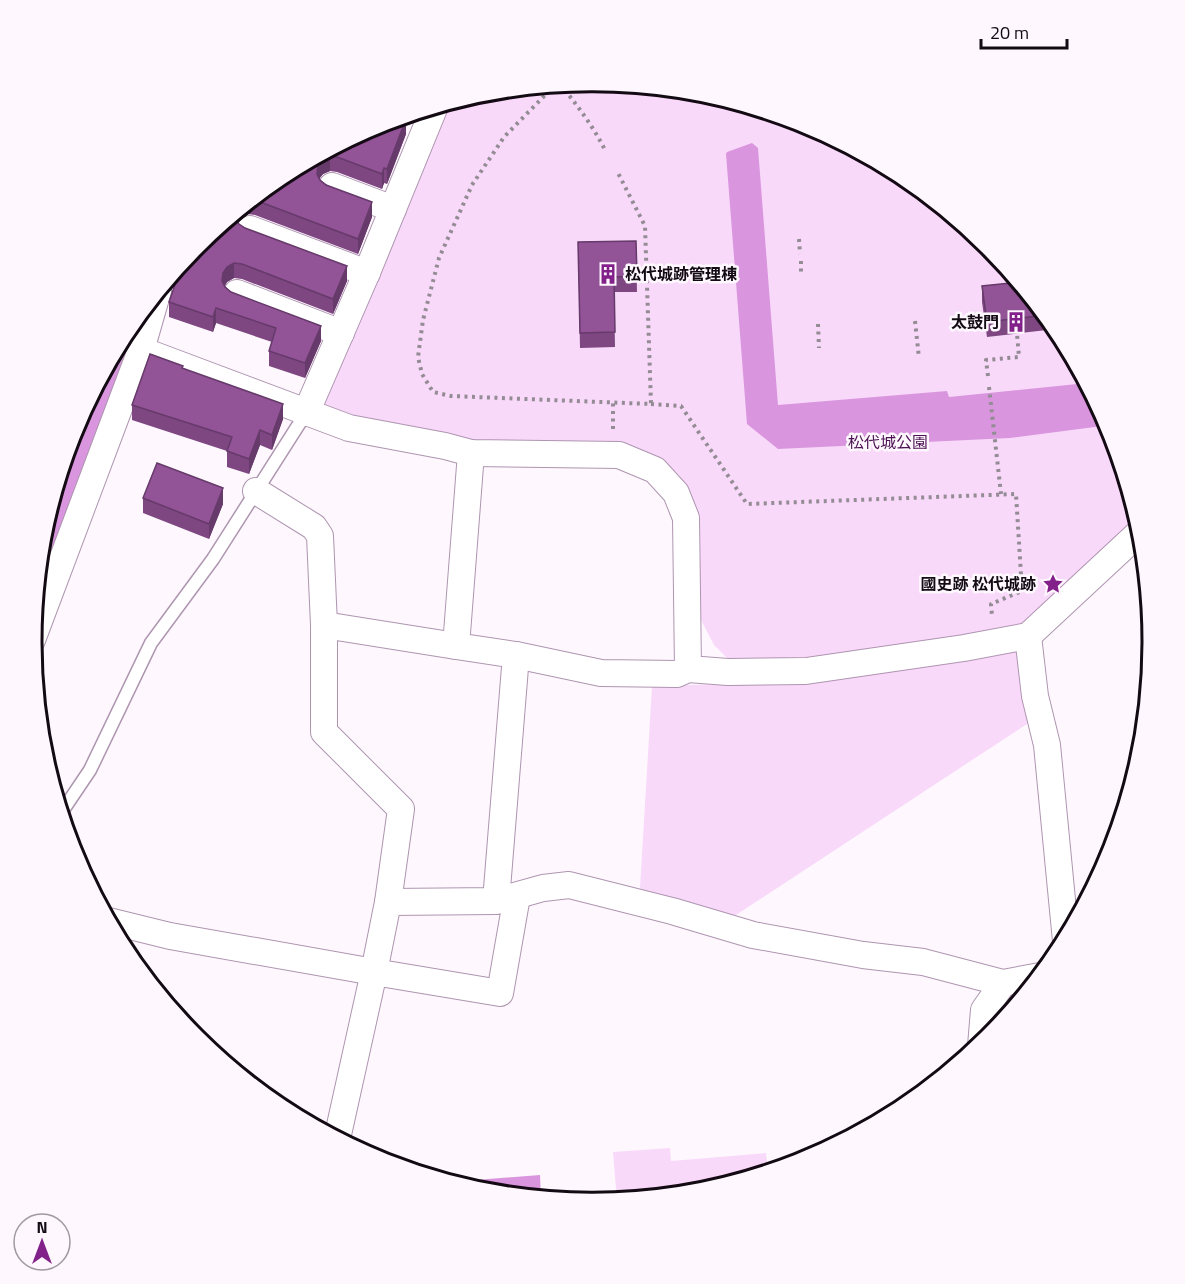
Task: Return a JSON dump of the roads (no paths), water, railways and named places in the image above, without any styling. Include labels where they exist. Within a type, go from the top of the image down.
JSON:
[{"type":"street","points":[[306,413],[367,273],[431,116]]},
{"type":"street","points":[[332,186],[393,210]]},
{"type":"street","points":[[250,229],[367,273]]},
{"type":"street","points":[[237,294],[341,333]]},
{"type":"street","points":[[43,611],[141,350],[152,313]]},
{"type":"street","points":[[141,350],[349,428],[471,453],[619,455],[655,470],[675,493],[686,518],[688,669]]},
{"type":"street","points":[[456,646],[471,453]]},
{"type":"street","points":[[256,491],[314,527],[320,536],[324,625],[324,732],[401,809],[388,902],[339,1131]]},
{"type":"street","points":[[324,625],[516,655],[601,673],[677,674],[688,669],[728,672],[806,671],[964,648],[1028,636],[1133,539]]},
{"type":"street","points":[[1028,636],[1035,696],[1047,745],[1064,925]]},
{"type":"street","points":[[120,924],[170,936],[500,993],[507,899],[516,655]]},
{"type":"street","points":[[388,902],[507,899],[543,888],[569,885],[672,911],[753,935],[863,955],[923,962],[1003,982],[1028,978]]},
{"type":"street","points":[[982,1031],[984,1010],[1003,982]]},
{"type":"lane","points":[[67,804],[90,770],[151,643],[213,559],[306,413]]},
{"type":"waterway","points":[[60,505],[94,421],[102,393]]},
{"type":"place","name":"松代城跡管理棟","points":[[608,274]]},
{"type":"place","name":"太鼓門","points":[[1016,322]]},
{"type":"place","name":"國史跡 松代城跡","points":[[1053,584]]},
{"type":"park label","name":"松代城公園","points":[[888,442]]}]
